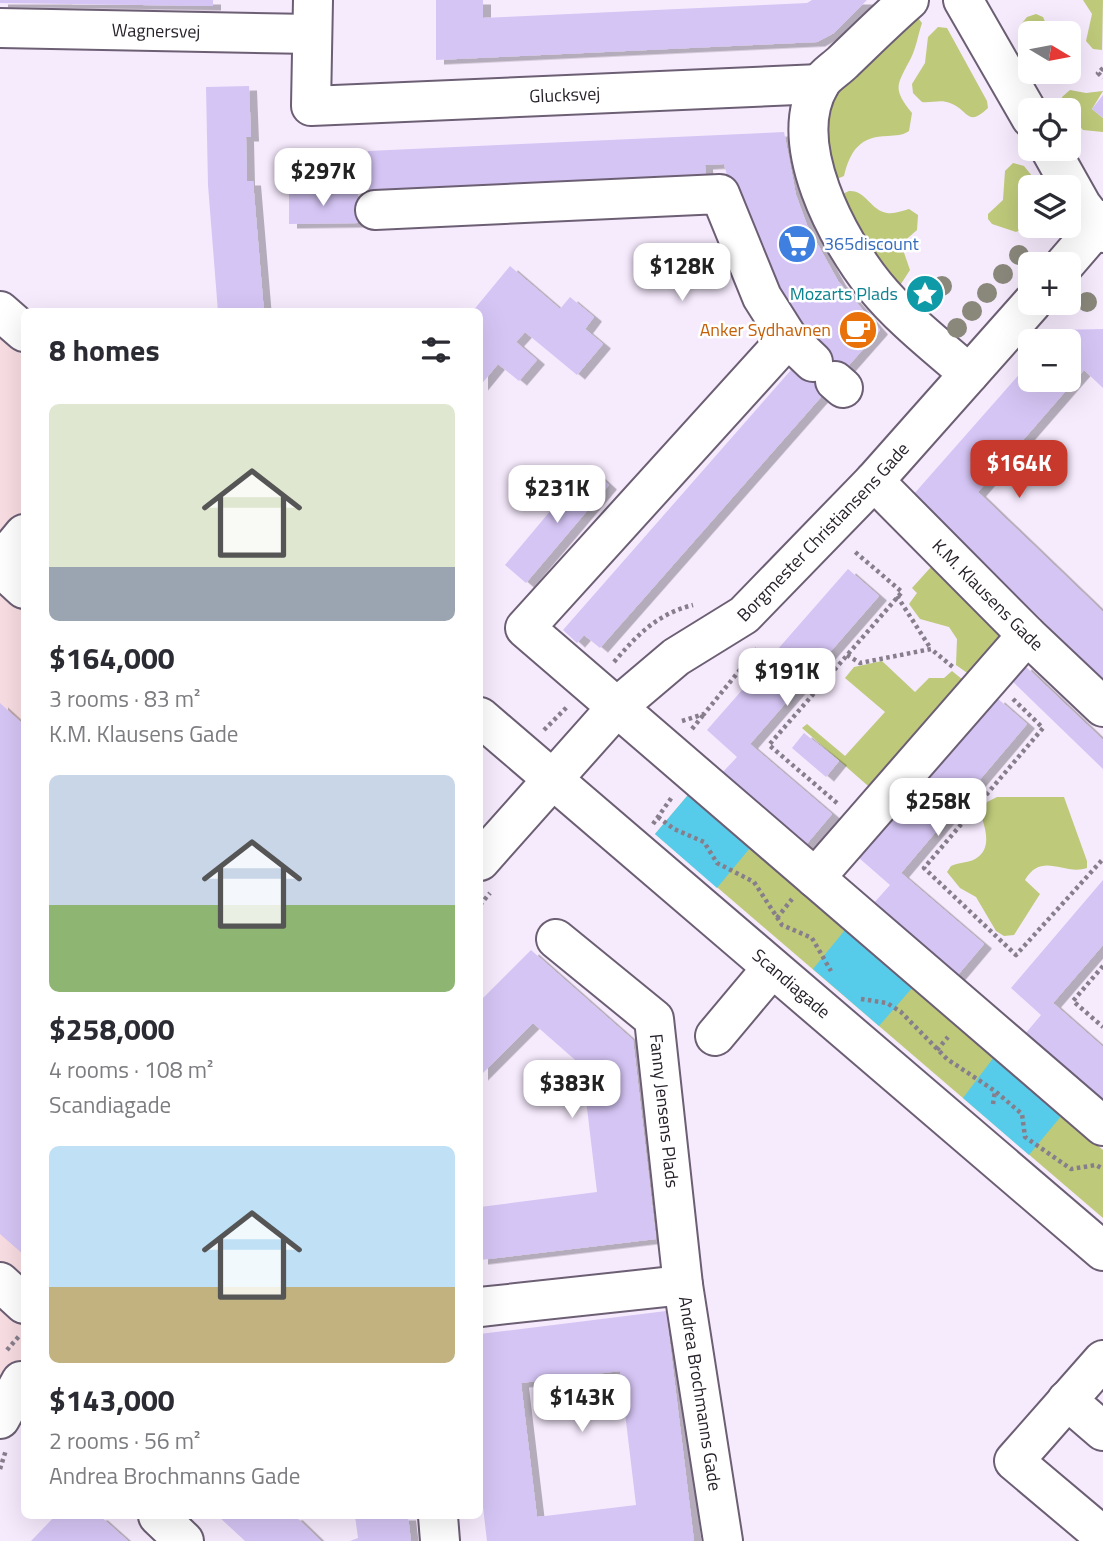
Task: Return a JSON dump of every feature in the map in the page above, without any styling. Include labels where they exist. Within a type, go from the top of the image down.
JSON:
[{"type":"street","points":[[909,0],[820,84],[810,114],[809,141],[815,174],[831,216],[876,287],[909,322],[969,374]]},
{"type":"street","points":[[963,0],[1019,98]]},
{"type":"street","name":"Wagnersvej","points":[[0,29],[313,17],[312,106]]},
{"type":"street","name":"Glucksvej","points":[[312,106],[820,84]]},
{"type":"street","points":[[1057,161],[1101,227],[1077,252]]},
{"type":"street","points":[[375,210],[720,194],[762,297],[820,367],[525,628],[1103,1126]]},
{"type":"street","points":[[0,311],[21,329]]},
{"type":"street","name":"Borgmester Christiansens Gade","points":[[486,876],[553,779],[617,706],[676,657],[744,615],[874,481],[1021,315]]},
{"type":"street","name":"K.M. Klausens Gade","points":[[874,481],[1027,635],[1103,707]]},
{"type":"street","points":[[21,538],[0,565],[21,586]]},
{"type":"street","points":[[815,877],[1027,635]]},
{"type":"street","name":"Scandiagade","points":[[483,720],[1103,1251]]},
{"type":"street","name":"Fanny Jensens Plads","points":[[556,939],[654,1018],[683,1285]]},
{"type":"street","points":[[715,1037],[772,968]]},
{"type":"street","points":[[0,1282],[21,1301]]},
{"type":"street","name":"Andrea Brochmanns Gade","points":[[483,1307],[683,1285],[724,1539]]},
{"type":"street","points":[[1103,1360],[1014,1461],[1103,1536]]},
{"type":"street","points":[[0,1419],[14,1380]]},
{"type":"street","points":[[1067,1400],[1103,1431]]},
{"type":"street","points":[[161,1519],[184,1541]]},
{"type":"street","points":[[438,1519],[440,1541]]},
{"type":"path","points":[[1103,68],[1098,74],[1103,78]]},
{"type":"path","points":[[849,547],[902,592],[769,745],[862,824]]},
{"type":"path","points":[[897,596],[931,649],[1043,728],[923,868],[1016,955],[1103,859]]},
{"type":"path","points":[[646,732],[704,714],[765,640]]},
{"type":"path","points":[[846,655],[860,663],[931,649]]},
{"type":"path","points":[[635,850],[691,771]]},
{"type":"path","points":[[658,817],[674,829],[705,842],[717,863],[754,882],[782,925],[812,938],[834,977]]},
{"type":"path","points":[[1103,966],[1073,1001],[1103,1027]]},
{"type":"path","points":[[853,998],[887,1003],[901,1012],[947,1059],[995,1091],[1022,1114],[1025,1137],[1071,1169],[1096,1165],[1103,1169]]},
{"type":"path","points":[[993,1104],[995,1091]]},
{"type":"path","points":[[14,1380],[21,1344]]},
{"type":"shaded area","points":[[0,336],[21,354],[21,1374],[0,1401]]},
{"type":"green space","points":[[1083,0],[1103,0],[1102,50],[1093,49],[1086,41],[1092,14]]},
{"type":"green space","points":[[915,14],[922,23],[914,51],[899,82],[899,93],[912,113],[909,131],[863,142],[849,159],[844,176],[832,181],[826,121],[836,90]]},
{"type":"green space","points":[[1036,14],[1045,21],[1024,21]]},
{"type":"green space","points":[[938,27],[947,28],[987,101],[988,108],[976,117],[968,116],[947,102],[922,102],[913,93],[912,84],[925,63],[928,37]]},
{"type":"green space","points":[[1070,90],[1086,93],[1103,91],[1092,109],[1103,118],[1103,132],[1081,128],[1081,98],[1062,97]]},
{"type":"green space","points":[[1013,163],[1024,166],[1031,175],[1018,175],[1016,232],[992,224],[988,219],[988,214],[1003,200],[1005,171]]},
{"type":"green space","points":[[849,191],[860,194],[881,211],[893,213],[909,209],[918,215],[917,230],[901,244],[910,270],[897,290],[838,196]]},
{"type":"green space","points":[[931,567],[1005,640],[973,677],[956,665],[957,639],[949,627],[920,619],[909,604],[917,593],[912,588]]},
{"type":"green space","points":[[882,661],[915,692],[929,678],[944,678],[952,671],[968,684],[875,792],[802,728],[807,724],[845,756],[885,712],[845,678],[854,667]]},
{"type":"green space","points":[[688,795],[1103,1150],[1103,1218],[655,834]]},
{"type":"green space","points":[[997,797],[1064,797],[1087,861],[1087,868],[1078,870],[1046,866],[1032,871],[1025,880],[1040,894],[1014,935],[1004,936],[996,931],[976,897],[960,888],[947,872],[951,866],[972,860],[982,853],[986,836],[980,813],[987,802]]},
{"type":"water","points":[[688,795],[750,848],[717,888],[655,834]]},
{"type":"water","points":[[845,930],[913,987],[879,1026],[813,969]]},
{"type":"water","points":[[994,1057],[1062,1115],[1029,1155],[963,1098]]},
{"type":"building","points":[[0,0],[213,0],[213,6],[0,3]]},
{"type":"building","points":[[436,0],[483,0],[483,18],[807,3],[812,0],[867,0],[834,33],[817,42],[436,60]]},
{"type":"building","points":[[249,86],[251,137],[246,137],[247,181],[253,181],[264,308],[218,308],[208,185],[206,87]]},
{"type":"building","points":[[1103,95],[1103,118],[1092,109]]},
{"type":"building","points":[[784,132],[796,195],[807,225],[838,281],[880,330],[600,648],[584,635],[577,643],[563,630],[798,362],[735,206],[724,164],[705,165],[706,179],[369,194],[368,151]]},
{"type":"building","points":[[289,192],[358,192],[358,223],[289,224]]},
{"type":"building","points":[[510,266],[560,309],[570,297],[594,317],[585,329],[603,344],[577,375],[525,332],[516,342],[537,360],[519,381],[498,364],[483,382],[483,308],[475,308]]},
{"type":"building","points":[[1081,329],[1103,329],[1103,388],[1084,370],[1081,373]]},
{"type":"building","points":[[1018,376],[1018,392],[1065,392],[978,492],[1103,612],[1103,679],[913,495]]},
{"type":"building","points":[[588,466],[609,485],[526,583],[505,565]]},
{"type":"building","points":[[848,569],[879,596],[750,744],[832,814],[805,846],[721,774],[737,757],[707,730]]},
{"type":"building","points":[[1024,665],[1103,740],[1103,769],[1010,679]]},
{"type":"building","points":[[997,698],[1027,724],[901,873],[984,944],[957,976],[873,904],[890,885],[859,858]]},
{"type":"building","points":[[0,703],[21,722],[21,1252],[0,1234]]},
{"type":"building","points":[[804,733],[839,761],[826,777],[792,748]]},
{"type":"building","points":[[1103,880],[1103,945],[1053,1003],[1103,1047],[1103,1101],[1025,1034],[1041,1015],[1011,988]]},
{"type":"building","points":[[531,950],[633,1040],[656,1239],[483,1260],[483,1207],[597,1192],[582,1066],[533,1023],[483,1073],[483,998]]},
{"type":"building","points":[[666,1311],[694,1541],[487,1541],[483,1507],[483,1334]],"holes":[[[620,1371],[636,1505],[537,1517],[521,1383]]]},
{"type":"building","points":[[52,1519],[103,1519],[128,1541],[31,1541]]},
{"type":"building","points":[[221,1519],[298,1519],[321,1541],[245,1541]]},
{"type":"building","points":[[355,1519],[408,1519],[411,1541],[350,1541],[358,1538]]},
{"type":"place","name":"365discount","points":[[797,244]]},
{"type":"place","name":"Mozarts Plads","points":[[925,294]]},
{"type":"place","name":"Anker Sydhavnen","points":[[858,330]]}]
